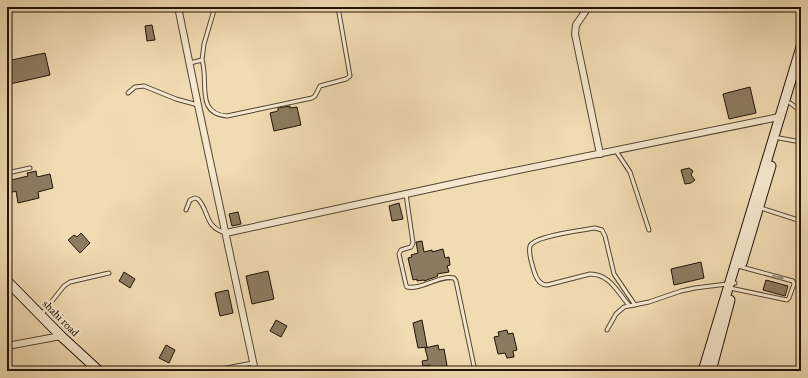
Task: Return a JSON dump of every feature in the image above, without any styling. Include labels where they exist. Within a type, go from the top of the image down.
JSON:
[{"type":"main road","points":[[703,371],[737,266],[779,117],[801,47]]},
{"type":"main road","points":[[737,266],[759,208],[801,67]]},
{"type":"main road","name":"shahi road","points":[[7,281],[61,336],[99,371]]},
{"type":"main road","points":[[711,371],[731,285]]},
{"type":"street","points":[[178,7],[255,371]]},
{"type":"street","points":[[585,12],[576,24],[575,34],[600,154]]},
{"type":"street","points":[[226,233],[406,194],[779,117]]},
{"type":"street","points":[[7,346],[61,336]]},
{"type":"lane","points":[[215,7],[204,44],[202,60],[206,100],[208,107],[216,114],[227,116],[312,98],[315,96],[320,86],[346,79],[350,76],[338,7]]},
{"type":"lane","points":[[189,63],[202,60]]},
{"type":"lane","points":[[128,93],[135,87],[144,86],[176,99],[198,105]]},
{"type":"lane","points":[[790,103],[801,111]]},
{"type":"lane","points":[[779,138],[801,142]]},
{"type":"lane","points":[[616,151],[630,172],[649,230]]},
{"type":"lane","points":[[7,173],[30,168]]},
{"type":"lane","points":[[406,194],[414,243],[411,247],[401,250],[399,254],[406,285],[407,287],[413,287],[447,278],[454,278],[456,281],[475,371]]},
{"type":"lane","points":[[186,210],[190,200],[195,198],[198,199],[213,227],[218,231],[226,233]]},
{"type":"lane","points":[[759,208],[801,221]]},
{"type":"lane","points":[[629,305],[608,280],[597,274],[590,274],[543,285],[535,275],[529,251],[530,245],[533,242],[548,236],[595,228],[602,230],[605,236],[614,274],[635,305]]},
{"type":"lane","points":[[607,330],[620,310],[629,305],[650,302],[688,289],[731,285],[787,300],[789,298],[794,284],[793,281],[737,266]]},
{"type":"lane","points":[[41,315],[64,286],[70,282],[109,273]]},
{"type":"lane","points":[[210,371],[253,363]]},
{"type":"building","points":[[152,25],[155,40],[147,41],[145,26]]},
{"type":"building","points":[[45,53],[50,75],[10,84],[7,61]]},
{"type":"building","points":[[750,87],[756,113],[729,119],[723,94]]},
{"type":"building","points":[[290,106],[290,108],[297,107],[301,125],[274,131],[270,113],[278,111],[278,108]]},
{"type":"building","points":[[689,168],[693,171],[691,175],[695,180],[691,183],[685,184],[681,170]]},
{"type":"building","points":[[36,171],[37,177],[50,174],[53,188],[38,192],[39,198],[18,203],[16,191],[9,193],[7,181],[28,176],[27,173]]},
{"type":"building","points":[[399,203],[403,219],[392,221],[389,206]]},
{"type":"building","points":[[238,212],[241,224],[232,226],[229,214]]},
{"type":"building","points":[[81,233],[90,243],[80,253],[68,240],[74,235],[77,237]]},
{"type":"building","points":[[422,241],[424,252],[432,250],[432,252],[443,249],[445,258],[449,257],[450,265],[447,266],[449,272],[437,274],[438,276],[424,281],[417,281],[417,279],[413,280],[408,258],[412,257],[411,255],[418,253],[416,242]]},
{"type":"building","points":[[701,262],[704,278],[674,285],[671,269]]},
{"type":"building","points":[[268,271],[274,299],[252,304],[246,276]]},
{"type":"building","points":[[124,272],[135,279],[130,288],[119,281]]},
{"type":"building","points":[[766,280],[788,286],[785,296],[763,290]]},
{"type":"building","points":[[228,290],[233,313],[220,316],[215,293]]},
{"type":"building","points":[[276,320],[287,326],[281,337],[270,331]]},
{"type":"building","points":[[422,320],[427,347],[418,348],[413,323]]},
{"type":"building","points":[[507,330],[508,334],[513,333],[517,350],[513,351],[514,357],[507,358],[505,353],[498,354],[494,337],[499,336],[498,332]]},
{"type":"building","points":[[166,345],[175,350],[169,363],[159,358]]},
{"type":"building","points":[[438,345],[439,350],[444,349],[448,371],[431,371],[430,365],[423,366],[422,361],[428,360],[425,348]]}]
